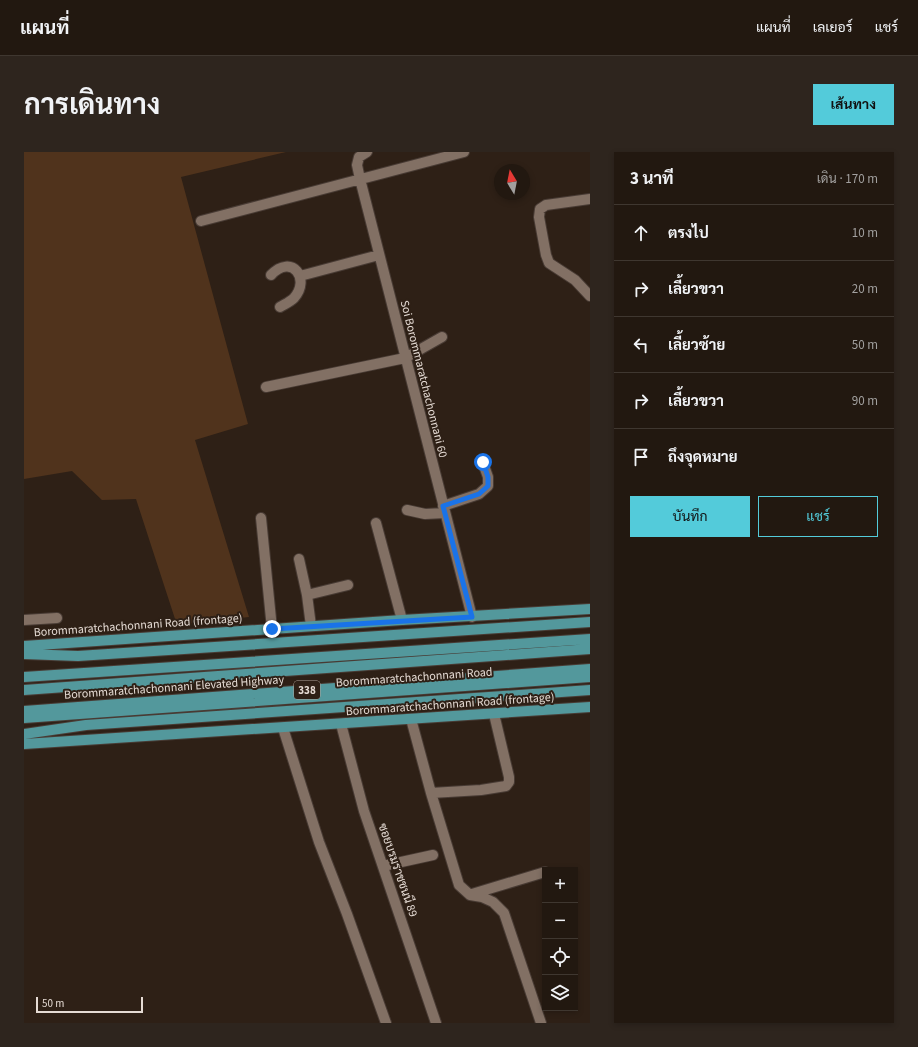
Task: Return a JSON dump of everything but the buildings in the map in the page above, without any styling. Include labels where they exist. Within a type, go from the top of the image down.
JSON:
[{"type":"main road","name":"Borommaratchachonnani Road (frontage)","points":[[24,646],[402,620],[590,609]]},
{"type":"main road","points":[[24,654],[78,656],[590,622]]},
{"type":"main road","points":[[24,677],[590,639]]},
{"type":"main road","name":"Borommaratchachonnani Elevated Highway","points":[[24,690],[590,649]]},
{"type":"main road","name":"Borommaratchachonnani Elevated Highway","points":[[24,711],[590,669]]},
{"type":"main road","name":"Borommaratchachonnani Road","points":[[24,718],[590,677]]},
{"type":"main road","points":[[24,734],[86,725],[590,690]]},
{"type":"main road","name":"Borommaratchachonnani Road (frontage)","points":[[24,744],[590,707]]},
{"type":"street","name":"Soi Borommaratchachonnani 60","points":[[367,152],[359,157],[357,165],[360,179],[472,617]]},
{"type":"street","points":[[201,221],[464,152]]},
{"type":"street","points":[[590,200],[546,205],[540,210],[539,217],[546,255],[550,264],[575,280],[590,296]]},
{"type":"street","points":[[300,276],[379,255]]},
{"type":"street","points":[[271,275],[276,269],[291,266],[295,268],[300,276],[298,291],[293,299],[280,307]]},
{"type":"street","points":[[266,387],[405,358],[442,337]]},
{"type":"street","points":[[407,510],[425,514],[444,509],[479,494],[488,486],[488,477],[483,462]]},
{"type":"street","points":[[262,518],[272,629]]},
{"type":"street","points":[[376,523],[402,620]]},
{"type":"street","points":[[299,559],[307,595],[311,626]]},
{"type":"street","points":[[307,595],[348,585]]},
{"type":"street","points":[[24,620],[57,618]]},
{"type":"street","points":[[431,793],[481,790],[506,786],[509,782],[509,777],[494,714]]},
{"type":"street","points":[[411,719],[431,793],[459,885],[470,895],[482,897],[493,902],[504,912],[541,1023]]},
{"type":"street","name":"ซอยบรมราชชนนี 89","points":[[340,724],[364,811],[436,1023]]},
{"type":"street","points":[[283,728],[319,842],[347,914],[386,1023]]},
{"type":"street","points":[[383,866],[433,855]]},
{"type":"street","points":[[470,895],[542,873]]},
{"type":"shaded area","points":[[24,152],[286,152],[181,177],[248,424],[195,440],[249,617],[177,625],[136,499],[102,500],[72,471],[24,479]]},
{"type":"route","points":[[272,629],[472,617],[443,506],[479,494],[488,486],[488,477],[483,462]]}]
